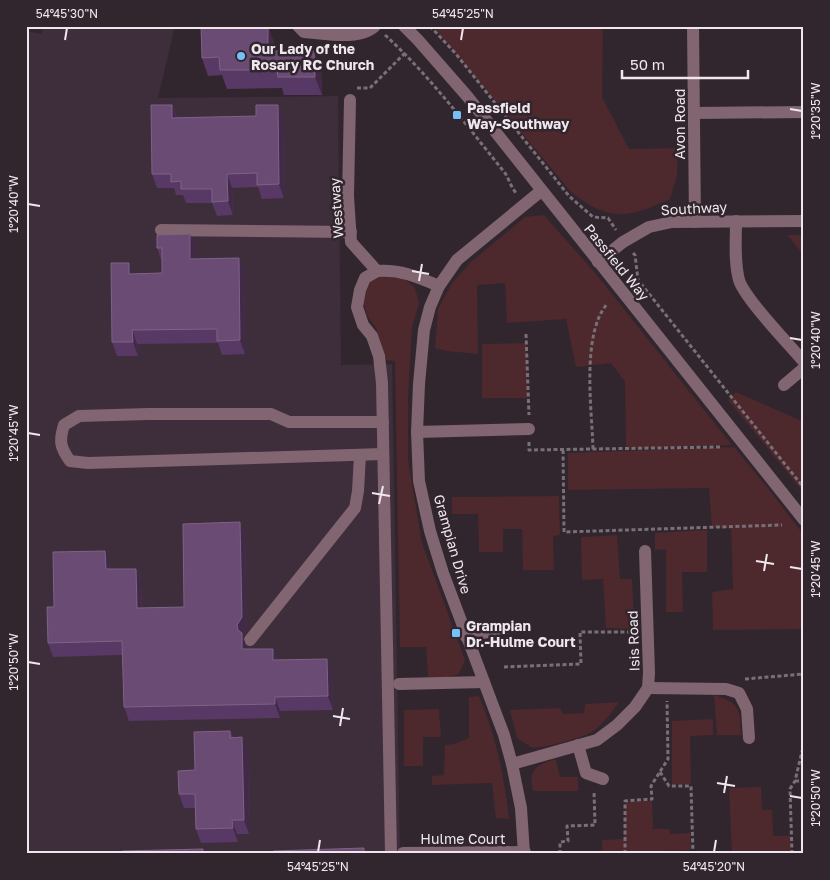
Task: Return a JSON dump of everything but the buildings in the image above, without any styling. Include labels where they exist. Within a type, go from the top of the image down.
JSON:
[{"type":"street","points":[[298,26],[304,32],[355,35],[379,31]]},
{"type":"street","name":"Passfield Way","points":[[404,26],[467,96],[804,520]]},
{"type":"street","name":"Avon Road","points":[[693,26],[695,222]]},
{"type":"street","name":"Westway","points":[[350,94],[348,196],[351,242],[377,270]]},
{"type":"street","points":[[694,113],[804,112]]},
{"type":"street","name":"Grampian Drive","points":[[524,853],[521,808],[512,764],[430,531],[420,481],[417,432],[424,330],[438,286],[456,260],[541,191]]},
{"type":"street","points":[[736,221],[736,262],[740,282],[748,297],[804,362]]},
{"type":"street","name":"Southway","points":[[598,262],[623,242],[649,227],[672,222],[804,221]]},
{"type":"street","points":[[161,230],[350,232]]},
{"type":"street","points":[[391,854],[383,422],[379,356],[372,336],[363,325],[357,307],[360,290],[365,278],[377,270],[391,269],[406,272],[438,286]]},
{"type":"street","points":[[784,385],[804,368]]},
{"type":"street","points":[[383,422],[289,422],[271,414],[79,416],[64,425],[60,436],[62,451],[70,461],[88,463],[383,454]]},
{"type":"street","points":[[417,432],[529,429]]},
{"type":"street","points":[[250,640],[355,508],[360,455]]},
{"type":"street","name":"Isis Road","points":[[512,764],[596,740],[617,725],[635,707],[648,688],[645,551]]},
{"type":"street","points":[[466,637],[509,627]]},
{"type":"street","points":[[399,684],[484,682]]},
{"type":"street","points":[[648,688],[726,689],[739,693],[747,709],[749,738]]},
{"type":"street","points":[[578,745],[586,773],[598,777]]},
{"type":"street","name":"Hulme Court","points":[[403,853],[524,853]]},
{"type":"path","points":[[430,26],[456,54],[569,196],[593,217],[608,218]]},
{"type":"path","points":[[379,31],[405,53],[442,96],[507,176],[512,188]]},
{"type":"path","points":[[350,94],[370,88],[405,53]]},
{"type":"path","points":[[635,255],[638,280],[804,488]]},
{"type":"path","points":[[593,449],[591,346],[601,311],[607,304]]},
{"type":"path","points":[[526,334],[529,450],[720,447]]},
{"type":"path","points":[[563,450],[564,532],[782,525]]},
{"type":"path","points":[[504,667],[581,664],[580,632],[648,632]]},
{"type":"path","points":[[739,693],[745,679],[804,674]]},
{"type":"path","points":[[625,854],[625,801],[652,799],[651,786],[668,759],[667,688]]},
{"type":"path","points":[[792,854],[790,788],[795,781],[804,743]]},
{"type":"path","points":[[660,772],[669,786],[691,786],[693,854]]},
{"type":"path","points":[[560,854],[560,842],[568,841],[567,826],[595,825],[598,777]]},
{"type":"path","points":[[795,781],[804,781]]},
{"type":"shaded area","points":[[43,26],[175,26],[158,98],[338,96],[341,365],[392,364],[400,854],[26,854],[26,31],[41,34]]},
{"type":"shaded area","points":[[433,26],[603,26],[602,97],[629,149],[678,148],[677,175],[670,199],[637,212],[617,214],[598,209],[576,196]]},
{"type":"shaded area","points":[[544,215],[596,274],[732,445],[626,449],[625,382],[611,363],[576,367],[566,319],[507,323],[505,283],[477,285],[478,354],[435,348],[438,309],[452,283],[471,262],[525,217]]},
{"type":"shaded area","points":[[787,235],[804,235],[804,255]]},
{"type":"shaded area","points":[[379,276],[405,279],[415,288],[419,303],[412,327],[408,398],[408,460],[422,543],[465,660],[459,674],[448,677],[428,677],[426,647],[400,647],[395,361],[386,360],[376,328],[367,315],[364,304],[367,284]]},
{"type":"shaded area","points":[[527,343],[527,398],[482,398],[482,344]]},
{"type":"shaded area","points":[[736,392],[804,422],[804,493],[728,400]]},
{"type":"shaded area","points":[[734,447],[804,535],[804,629],[713,630],[712,592],[733,589],[731,528],[712,528],[709,488],[568,490],[568,453]]},
{"type":"shaded area","points":[[559,496],[560,535],[553,536],[554,570],[523,570],[522,529],[503,529],[503,552],[479,552],[478,514],[452,514],[452,497]]},
{"type":"shaded area","points":[[707,530],[707,572],[682,572],[683,612],[666,612],[666,549],[655,550],[655,533]]},
{"type":"shaded area","points":[[617,535],[620,579],[632,579],[634,619],[641,626],[634,629],[606,628],[603,579],[582,580],[581,537]]},
{"type":"shaded area","points":[[714,695],[729,701],[737,708],[741,735],[717,735]]},
{"type":"shaded area","points":[[479,696],[498,756],[505,787],[509,819],[496,818],[492,783],[432,785],[432,776],[444,775],[445,745],[454,744],[469,738],[469,697]]},
{"type":"shaded area","points":[[619,702],[596,729],[584,736],[532,748],[517,738],[510,710],[560,708],[563,714],[584,713],[585,704]]},
{"type":"shaded area","points":[[439,709],[441,737],[423,737],[423,766],[404,766],[404,710]]},
{"type":"shaded area","points":[[713,719],[713,735],[690,736],[691,784],[672,784],[672,721]]},
{"type":"shaded area","points":[[556,760],[560,777],[578,777],[578,791],[533,791],[532,774],[540,765]]},
{"type":"shaded area","points":[[761,787],[762,810],[772,810],[773,836],[790,836],[791,854],[732,853],[729,788]]},
{"type":"shaded area","points":[[652,801],[653,829],[669,829],[670,834],[690,833],[691,850],[664,851],[664,854],[602,854],[602,840],[624,839],[626,802]]},
{"type":"place","name":"Our Lady of the Rosary RC Church","points":[[241,56]]},
{"type":"place","name":"Passfield Way-Southway","points":[[457,115]]},
{"type":"place","name":"Grampian Dr.-Hulme Court","points":[[456,633]]}]
